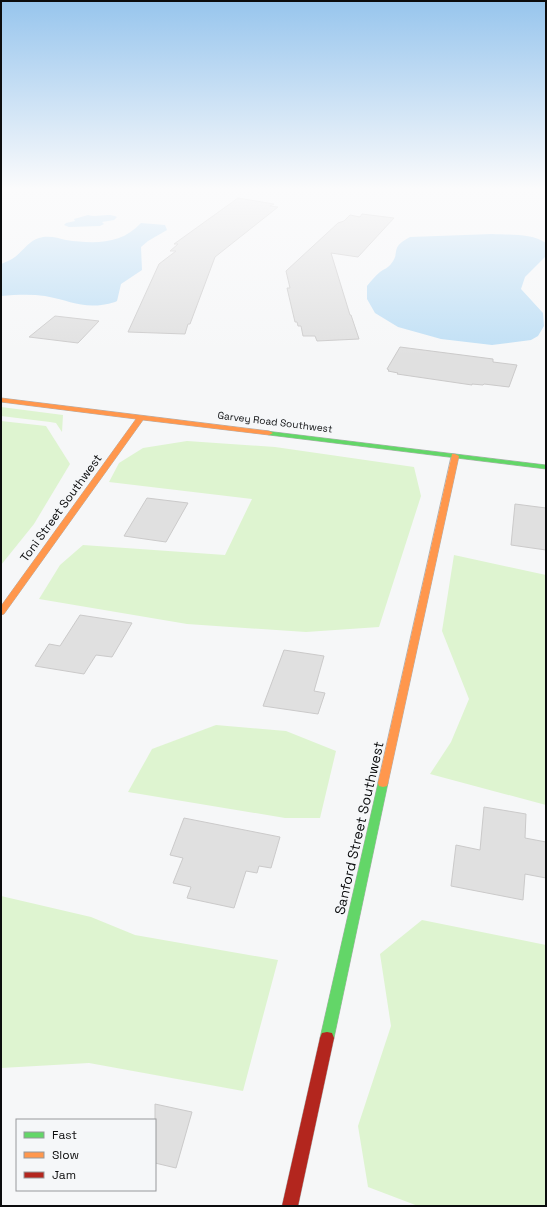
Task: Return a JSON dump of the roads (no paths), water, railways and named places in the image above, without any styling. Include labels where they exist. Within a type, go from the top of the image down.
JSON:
[{"type":"street","name":"Garvey Road Southwest","points":[[1,400],[546,467]]},
{"type":"street","name":"Toni Street Southwest","points":[[1,612],[141,417]]},
{"type":"street","name":"Sanford Street Southwest","points":[[290,1206],[455,456]]},
{"type":"water","points":[[145,243],[141,247],[142,270],[121,284],[117,301],[105,305],[95,306],[39,295],[1,296],[1,264],[11,260],[28,244]]},
{"type":"water","points":[[546,243],[546,256],[525,277],[521,289],[543,313],[544,326],[538,336],[531,340],[492,345],[441,339],[398,327],[375,313],[367,299],[367,286],[378,274],[389,267],[394,260],[397,247],[400,244]]}]
